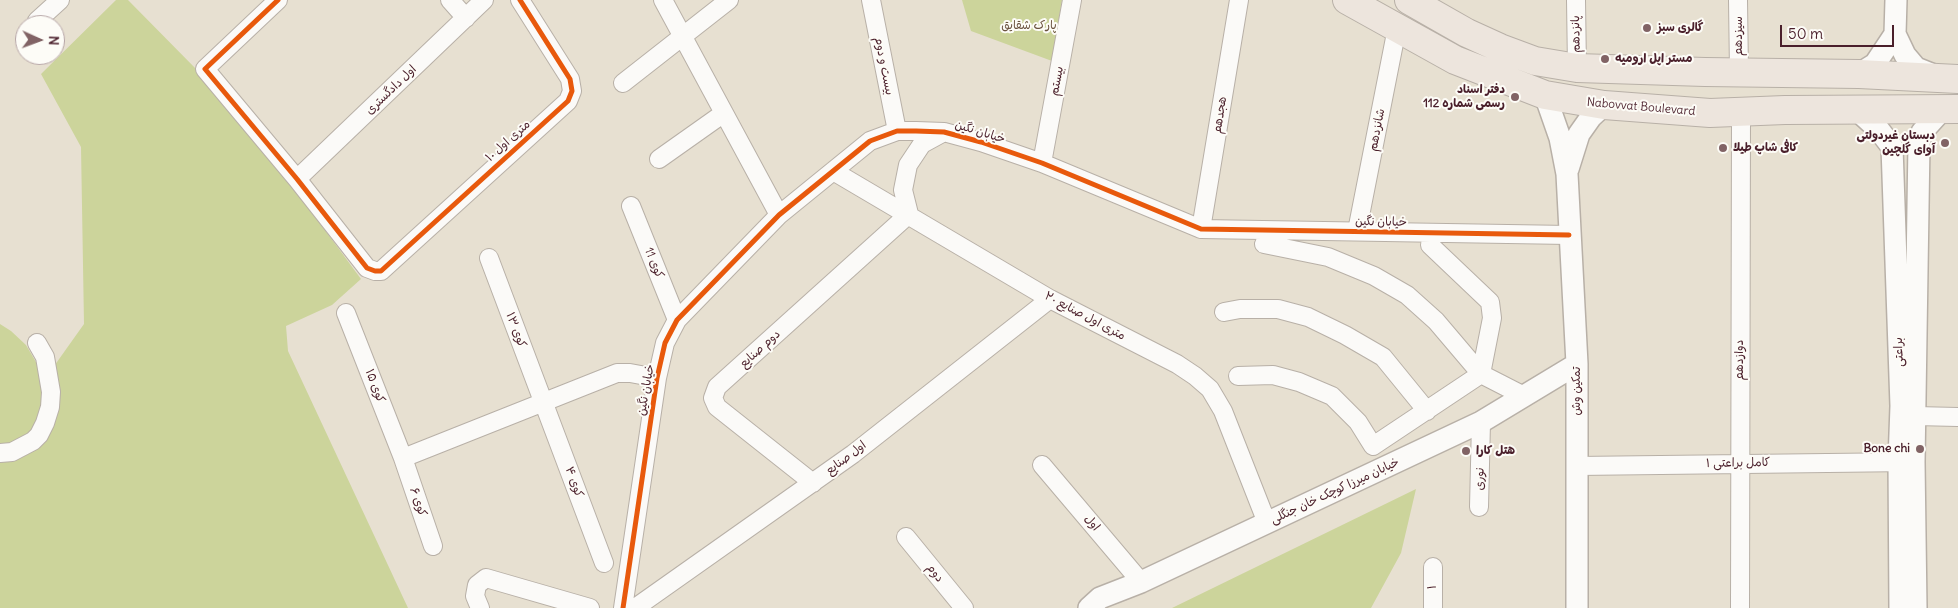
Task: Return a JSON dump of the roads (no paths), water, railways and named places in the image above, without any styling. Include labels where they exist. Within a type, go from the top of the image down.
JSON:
[{"type":"main road","name":"Nabovvat Boulevard","points":[[1347,0],[1455,60],[1545,95],[1604,105],[1710,113],[1785,110],[1950,109]]},
{"type":"main road","points":[[1409,0],[1467,33],[1500,48],[1536,61],[1577,68],[1786,74],[1858,74],[1951,79]]},
{"type":"main road","points":[[1705,72],[1718,82],[1720,91],[1710,113]]},
{"type":"main road","points":[[1785,110],[1774,101],[1771,82],[1786,74]]},
{"type":"street","points":[[44,15],[60,0]]},
{"type":"street","points":[[278,0],[205,69],[297,178]]},
{"type":"street","points":[[450,0],[466,18]]},
{"type":"street","name":"اول دادگستری","points":[[297,178],[484,0]]},
{"type":"street","name":"۱۰ متری اول","points":[[297,178],[367,268],[381,271],[568,100],[572,91],[570,79],[520,0]]},
{"type":"street","points":[[663,0],[779,215]]},
{"type":"street","points":[[623,83],[729,0]]},
{"type":"street","name":"بیست و دوم","points":[[871,0],[897,131]]},
{"type":"street","name":"بیستم","points":[[1042,163],[1072,0]]},
{"type":"street","name":"هجدهم","points":[[1201,229],[1239,0]]},
{"type":"street","name":"پانزدهم","points":[[1576,0],[1577,68]]},
{"type":"street","name":"سیزدهم","points":[[1738,0],[1739,72]]},
{"type":"street","points":[[1896,0],[1895,34],[1905,55],[1916,68],[1951,79]]},
{"type":"street","name":"شانزدهم","points":[[1357,231],[1397,28]]},
{"type":"street","points":[[1858,74],[1875,64],[1895,34]]},
{"type":"street","points":[[1545,95],[1560,138],[1566,174]]},
{"type":"street","points":[[1566,174],[1579,134],[1591,117],[1604,105]]},
{"type":"street","name":"براعتی","points":[[1900,608],[1907,462],[1915,416],[1918,143],[1922,132],[1950,109]]},
{"type":"street","name":"براعتی","points":[[1856,110],[1880,130],[1892,147],[1901,406],[1907,462],[1916,608]]},
{"type":"street","name":"دوازدهم","points":[[1740,608],[1741,112]]},
{"type":"street","points":[[660,159],[724,113]]},
{"type":"street","name":"خیابان نگین","points":[[623,608],[657,378],[665,343],[677,320],[779,215],[870,141],[897,131],[944,132],[981,142],[1042,163],[1201,229],[1569,235]]},
{"type":"street","points":[[909,214],[903,190],[908,165],[922,144],[944,132]]},
{"type":"street","name":"۲۰ متری اول صنایع","points":[[833,171],[909,214],[1050,299],[1177,364],[1195,376],[1210,389],[1223,411],[1267,523]]},
{"type":"street","name":"تمکین وش","points":[[1566,174],[1577,364],[1576,608]]},
{"type":"street","name":"کوی 11","points":[[631,206],[677,320]]},
{"type":"street","name":"دوم صنایع","points":[[813,483],[717,407],[712,398],[718,387],[909,214]]},
{"type":"street","points":[[1264,244],[1328,257],[1374,276],[1407,296],[1436,321],[1482,374],[1524,396]]},
{"type":"street","points":[[1238,376],[1273,375],[1299,382],[1332,396],[1358,422],[1373,446],[1482,374],[1492,318],[1490,302],[1430,245]]},
{"type":"street","name":"کوی ۱۳","points":[[489,258],[544,402]]},
{"type":"street","name":"اول صنایع","points":[[635,608],[813,483],[1050,299]]},
{"type":"street","points":[[1224,312],[1278,309],[1308,317],[1345,335],[1383,357],[1427,411]]},
{"type":"street","name":"کوی ۱۵","points":[[346,313],[403,458]]},
{"type":"street","points":[[0,452],[12,452],[33,441],[39,435],[45,423],[50,408],[51,392],[45,357],[37,343]]},
{"type":"street","name":"خیابان میرزا کوچک خان جنگلی","points":[[1088,608],[1100,598],[1141,582],[1481,422],[1577,364]]},
{"type":"street","points":[[403,458],[617,373],[630,373],[657,378]]},
{"type":"street","name":"کوی ۴","points":[[544,402],[604,563]]},
{"type":"street","points":[[1915,416],[1958,417]]},
{"type":"street","name":"نوری","points":[[1479,506],[1481,422]]},
{"type":"street","name":"کوی ۶","points":[[403,458],[433,546]]},
{"type":"street","name":"کامل براعتی ۱","points":[[1577,466],[1907,462]]},
{"type":"street","name":"اول","points":[[1042,465],[1141,582]]},
{"type":"street","name":"دوم","points":[[906,537],[964,608]]},
{"type":"street","name":"۱","points":[[1433,567],[1433,608]]},
{"type":"street","points":[[480,608],[475,596],[477,585],[486,578],[590,608]]},
{"type":"place","name":"گالری سبز","points":[[1647,28]]},
{"type":"place","name":"مستر اپل ارومیه","points":[[1605,59]]},
{"type":"place","name":"دفتر اسناد رسمی شماره 112","points":[[1515,97]]},
{"type":"place","name":"دبستان غیردولتی آوای گلچین","points":[[1945,143]]},
{"type":"place","name":"کافی شاپ طیلا","points":[[1723,148]]},
{"type":"place","name":"Bone chi","points":[[1920,449]]},
{"type":"place","name":"هتل کارا","points":[[1466,451]]},
{"type":"park label","name":"پارک شقایق","points":[[1029,26]]}]
